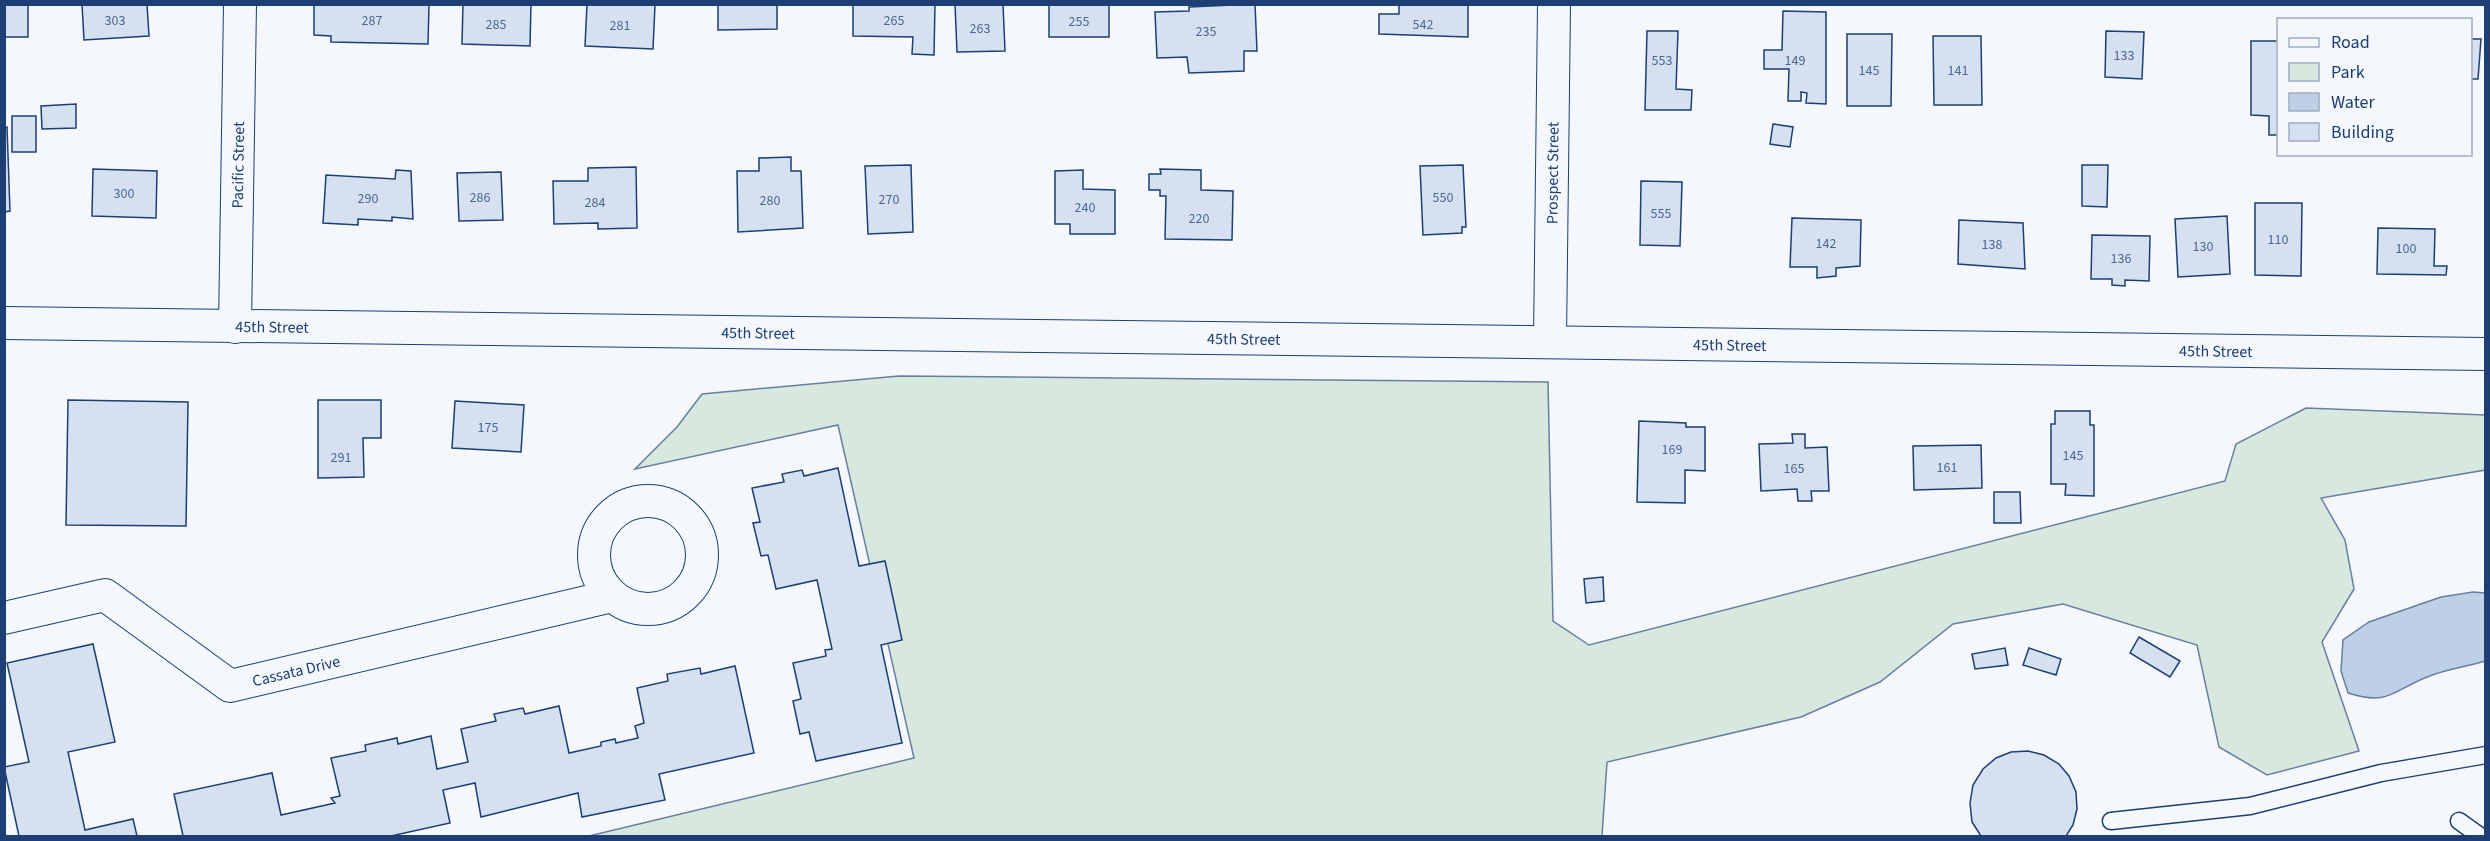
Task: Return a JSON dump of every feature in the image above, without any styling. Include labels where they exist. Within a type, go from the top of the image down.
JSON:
[{"type":"street","name":"Pacific Street","points":[[235,327],[240,4]]},
{"type":"street","name":"Prospect Street","points":[[1550,341],[1554,4]]},
{"type":"street","name":"45th Street","points":[[4,323],[2486,354]]},
{"type":"street","name":"Cassata Drive","points":[[4,618],[105,595],[230,686],[612,596]]},
{"type":"lane","points":[[2111,821],[2250,806],[2381,773],[2486,755]]},
{"type":"lane","points":[[2459,821],[2480,837]]},
{"type":"green space","points":[[899,376],[1548,382],[1553,621],[1589,645],[2225,481],[2236,444],[2306,408],[2485,415],[2485,470],[2321,498],[2345,540],[2354,589],[2322,642],[2359,751],[2267,775],[2219,747],[2197,645],[2063,604],[1953,624],[1880,682],[1801,717],[1607,762],[1602,836],[589,836],[914,758],[838,425],[635,469],[677,427],[702,394]]},
{"type":"water","points":[[2473,592],[2485,593],[2485,661],[2434,674],[2382,697],[2362,697],[2348,693],[2341,671],[2343,640],[2369,622],[2441,597]]},
{"type":"building","points":[[4,4],[28,4],[28,37],[4,37]]},
{"type":"building","points":[[82,4],[147,4],[149,36],[84,40]]},
{"type":"building","points":[[314,4],[429,4],[428,44],[331,42],[331,36],[314,35]]},
{"type":"building","points":[[463,4],[531,4],[530,46],[462,44]]},
{"type":"building","points":[[587,4],[655,5],[653,49],[585,46]]},
{"type":"building","points":[[718,4],[777,4],[777,29],[718,30]]},
{"type":"building","points":[[853,4],[935,4],[934,55],[912,54],[913,37],[853,36]]},
{"type":"building","points":[[955,4],[1003,4],[1005,51],[957,52]]},
{"type":"building","points":[[1049,4],[1109,4],[1109,37],[1049,37]]},
{"type":"building","points":[[1255,4],[1257,51],[1244,51],[1244,71],[1189,73],[1187,57],[1157,58],[1155,12],[1189,11],[1189,7]]},
{"type":"building","points":[[1399,4],[1468,4],[1468,37],[1379,34],[1379,14],[1399,14]]},
{"type":"building","points":[[1783,11],[1826,12],[1826,104],[1806,103],[1807,93],[1801,92],[1801,101],[1788,101],[1789,69],[1764,69],[1764,50],[1782,50]]},
{"type":"building","points":[[1647,31],[1678,31],[1676,89],[1692,90],[1691,110],[1645,110]]},
{"type":"building","points":[[2106,31],[2144,32],[2142,79],[2105,77]]},
{"type":"building","points":[[1847,34],[1892,34],[1891,106],[1847,106]]},
{"type":"building","points":[[1933,36],[1981,36],[1982,105],[1934,105]]},
{"type":"building","points":[[2472,39],[2481,39],[2478,79],[2472,79]]},
{"type":"building","points":[[2251,41],[2277,41],[2277,135],[2269,135],[2269,116],[2251,115]]},
{"type":"building","points":[[76,104],[76,128],[42,129],[41,106]]},
{"type":"building","points":[[12,116],[36,116],[36,152],[12,152]]},
{"type":"building","points":[[1773,124],[1793,127],[1790,147],[1770,144]]},
{"type":"building","points":[[7,127],[10,211],[4,212],[4,128]]},
{"type":"building","points":[[791,157],[791,171],[801,171],[803,228],[738,232],[737,171],[759,171],[759,158]]},
{"type":"building","points":[[911,165],[913,232],[868,234],[865,166]]},
{"type":"building","points":[[1463,165],[1466,227],[1462,227],[1462,233],[1423,235],[1420,166]]},
{"type":"building","points":[[2082,165],[2108,165],[2107,207],[2082,206]]},
{"type":"building","points":[[636,167],[637,228],[598,229],[598,223],[554,224],[553,181],[588,181],[588,168]]},
{"type":"building","points":[[93,169],[157,171],[156,218],[92,216]]},
{"type":"building","points":[[1160,169],[1201,170],[1201,190],[1233,191],[1232,240],[1165,239],[1166,196],[1160,196],[1160,190],[1149,190],[1149,174],[1161,174]]},
{"type":"building","points":[[396,170],[411,171],[413,219],[392,217],[392,221],[358,219],[358,225],[323,223],[326,175],[395,179]]},
{"type":"building","points":[[1083,170],[1083,189],[1115,190],[1115,234],[1070,234],[1070,224],[1055,224],[1055,171]]},
{"type":"building","points":[[501,172],[503,220],[459,221],[457,173]]},
{"type":"building","points":[[1641,181],[1682,182],[1680,246],[1640,245]]},
{"type":"building","points":[[2255,203],[2302,203],[2301,276],[2255,275]]},
{"type":"building","points":[[2227,216],[2230,274],[2178,277],[2175,219]]},
{"type":"building","points":[[1792,218],[1861,220],[1860,266],[1836,268],[1836,276],[1817,278],[1817,267],[1790,267]]},
{"type":"building","points":[[1959,220],[2023,223],[2025,269],[1958,264]]},
{"type":"building","points":[[2378,228],[2435,229],[2434,266],[2447,266],[2446,275],[2377,274]]},
{"type":"building","points":[[2092,235],[2150,236],[2149,281],[2125,280],[2125,286],[2112,285],[2112,279],[2091,279]]},
{"type":"building","points":[[68,400],[188,402],[186,526],[66,525]]},
{"type":"building","points":[[318,400],[381,400],[381,438],[363,438],[364,477],[318,478]]},
{"type":"building","points":[[455,401],[524,405],[521,452],[452,448]]},
{"type":"building","points":[[2055,411],[2090,411],[2090,425],[2094,425],[2094,496],[2065,495],[2066,484],[2051,484],[2051,424],[2055,424]]},
{"type":"building","points":[[1639,421],[1686,423],[1686,427],[1705,427],[1705,471],[1685,470],[1685,503],[1637,502]]},
{"type":"building","points":[[1792,434],[1805,434],[1805,448],[1827,447],[1829,491],[1811,491],[1812,501],[1798,501],[1797,489],[1761,491],[1759,444],[1793,443]]},
{"type":"building","points":[[1981,445],[1982,488],[1914,490],[1913,446]]},
{"type":"building","points":[[838,468],[859,566],[885,561],[902,640],[881,645],[902,743],[816,761],[809,732],[800,734],[793,701],[801,699],[793,663],[826,656],[825,650],[832,649],[817,580],[776,589],[768,555],[761,556],[753,523],[760,522],[752,488],[784,482],[782,474],[802,470],[804,476]]},
{"type":"building","points":[[1994,492],[2020,492],[2021,523],[1994,523]]},
{"type":"building","points":[[1603,577],[1604,601],[1586,603],[1584,579]]},
{"type":"building","points":[[2139,637],[2180,661],[2170,677],[2130,653]]},
{"type":"building","points":[[93,644],[115,742],[68,752],[85,830],[133,819],[137,836],[19,836],[4,767],[29,762],[7,663]]},
{"type":"building","points":[[2005,648],[2008,665],[1975,669],[1972,654]]},
{"type":"building","points":[[2029,648],[2061,659],[2056,675],[2023,665]]},
{"type":"building","points":[[735,666],[754,753],[659,774],[665,800],[582,817],[578,793],[481,817],[475,783],[443,790],[450,823],[391,836],[183,836],[174,794],[272,773],[281,815],[335,803],[331,798],[340,796],[331,758],[366,751],[365,745],[397,738],[398,744],[431,736],[437,769],[468,762],[461,729],[496,721],[494,714],[523,708],[525,714],[559,706],[569,753],[601,746],[601,742],[615,739],[616,743],[638,738],[635,726],[644,723],[637,688],[668,681],[667,674],[700,668],[701,674]]},
{"type":"building","points":[[2028,751],[2044,755],[2059,764],[2069,776],[2076,792],[2077,809],[2073,825],[2066,836],[1981,836],[1972,822],[1970,803],[1973,785],[1983,769],[1996,758],[2011,752]]}]
